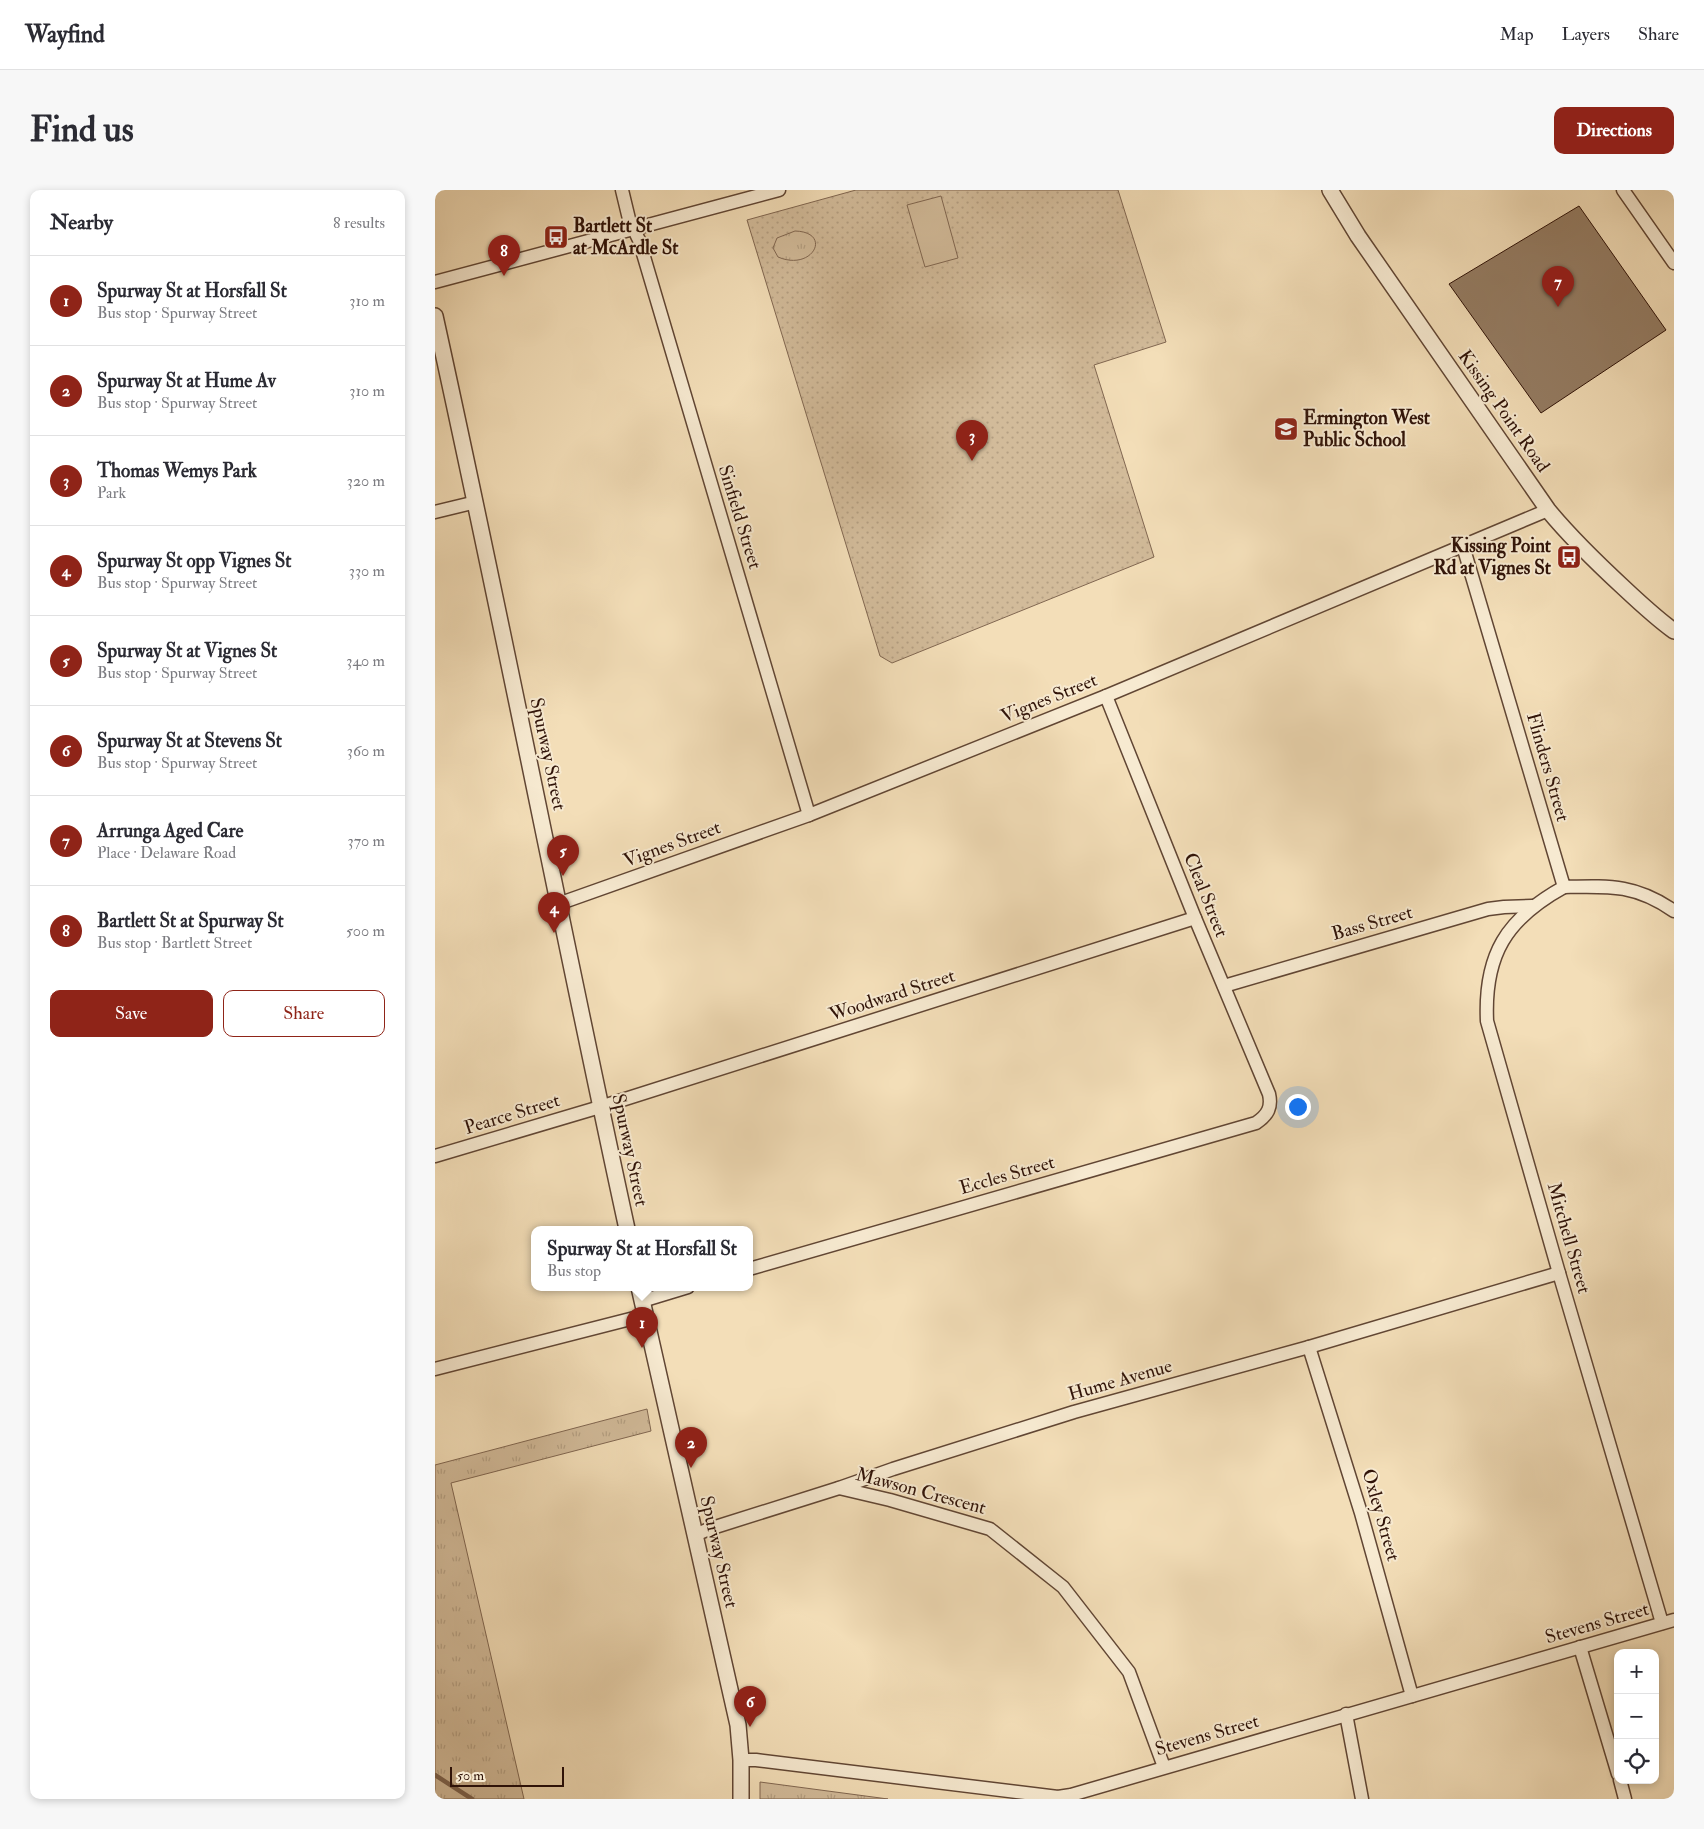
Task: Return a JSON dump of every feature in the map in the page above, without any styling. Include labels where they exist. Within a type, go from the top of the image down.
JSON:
[{"type":"street","name":"Sinfield Street","points":[[622,190],[629,219],[641,246],[809,815]]},
{"type":"street","points":[[435,282],[779,190]]},
{"type":"street","name":"Kissing Point Road","points":[[1330,190],[1358,236],[1548,510],[1598,565],[1657,619],[1674,631]]},
{"type":"street","points":[[1623,190],[1674,263]]},
{"type":"street","name":"Spurway Street","points":[[435,316],[476,502],[600,1107],[626,1226]]},
{"type":"street","points":[[435,512],[476,502]]},
{"type":"street","name":"Vignes Street","points":[[558,904],[809,815],[1106,696],[1548,510]]},
{"type":"street","name":"Flinders Street","points":[[1463,546],[1563,887]]},
{"type":"street","name":"Cleal Street","points":[[1106,696],[1195,918],[1269,1094],[1269,1109]]},
{"type":"street","points":[[1563,887],[1594,885],[1633,890],[1662,903],[1674,911]]},
{"type":"street","name":"Mitchell Street","points":[[1563,887],[1532,906],[1504,938],[1492,962],[1488,980],[1486,998],[1487,1021],[1559,1274],[1668,1622]]},
{"type":"street","name":"Bass Street","points":[[1224,986],[1488,909],[1532,906]]},
{"type":"street","name":"Woodward Street","points":[[600,1107],[1195,918]]},
{"type":"street","name":"Pearce Street","points":[[435,1156],[600,1107]]},
{"type":"street","name":"Eccles Street","points":[[753,1268],[1257,1123],[1265,1117],[1269,1109]]},
{"type":"street","name":"Hume Avenue","points":[[695,1535],[893,1469],[1074,1412],[1559,1274]]},
{"type":"street","points":[[435,1368],[675,1291]]},
{"type":"street","name":"Spurway Street","points":[[643,1301],[738,1725],[741,1760],[741,1799]]},
{"type":"street","name":"Oxley Street","points":[[1309,1346],[1361,1513],[1412,1696]]},
{"type":"street","name":"Mawson Crescent","points":[[839,1488],[890,1500],[990,1529],[1063,1587],[1129,1672],[1164,1767]]},
{"type":"street","name":"Stevens Street","points":[[741,1760],[756,1760],[971,1793],[1058,1797],[1071,1795],[1668,1622]]},
{"type":"street","points":[[1580,1647],[1614,1761]]},
{"type":"street","points":[[1347,1714],[1362,1799]]},
{"type":"street","points":[[1620,1784],[1625,1799]]},
{"type":"green space","points":[[856,190],[1118,190],[1166,342],[1094,365],[1154,557],[892,663],[880,656],[747,220]]},
{"type":"green space","points":[[941,196],[958,258],[925,267],[907,205]]},
{"type":"green space","points":[[795,231],[807,233],[813,238],[816,244],[814,250],[809,256],[801,259],[790,260],[778,257],[773,248],[777,238]]},
{"type":"green space","points":[[647,1409],[651,1431],[451,1483],[524,1799],[435,1799],[435,1465]]},
{"type":"green space","points":[[760,1782],[888,1799],[760,1799]]},
{"type":"building","points":[[1579,206],[1666,330],[1541,413],[1449,284]]},
{"type":"waterway","points":[[435,1775],[472,1799]]},
{"type":"place","name":"Bartlett St at McArdle St","points":[[556,237]]},
{"type":"place","name":"Bartlett St at Spurway St","points":[[504,276]]},
{"type":"place","name":"Arrunga Aged Care","points":[[1558,307]]},
{"type":"place","name":"Ermington West Public School","points":[[1286,429]]},
{"type":"place","name":"Thomas Wemys Park","points":[[972,461]]},
{"type":"place","name":"Kissing Point Rd at Vignes St","points":[[1569,557]]},
{"type":"place","name":"Spurway St at Vignes St","points":[[563,876]]},
{"type":"place","name":"Spurway St opp Vignes St","points":[[554,933]]},
{"type":"place","name":"Spurway St at Horsfall St","points":[[642,1348]]},
{"type":"place","name":"Spurway St at Hume Av","points":[[691,1468]]},
{"type":"place","name":"Spurway St at Stevens St","points":[[750,1727]]}]
